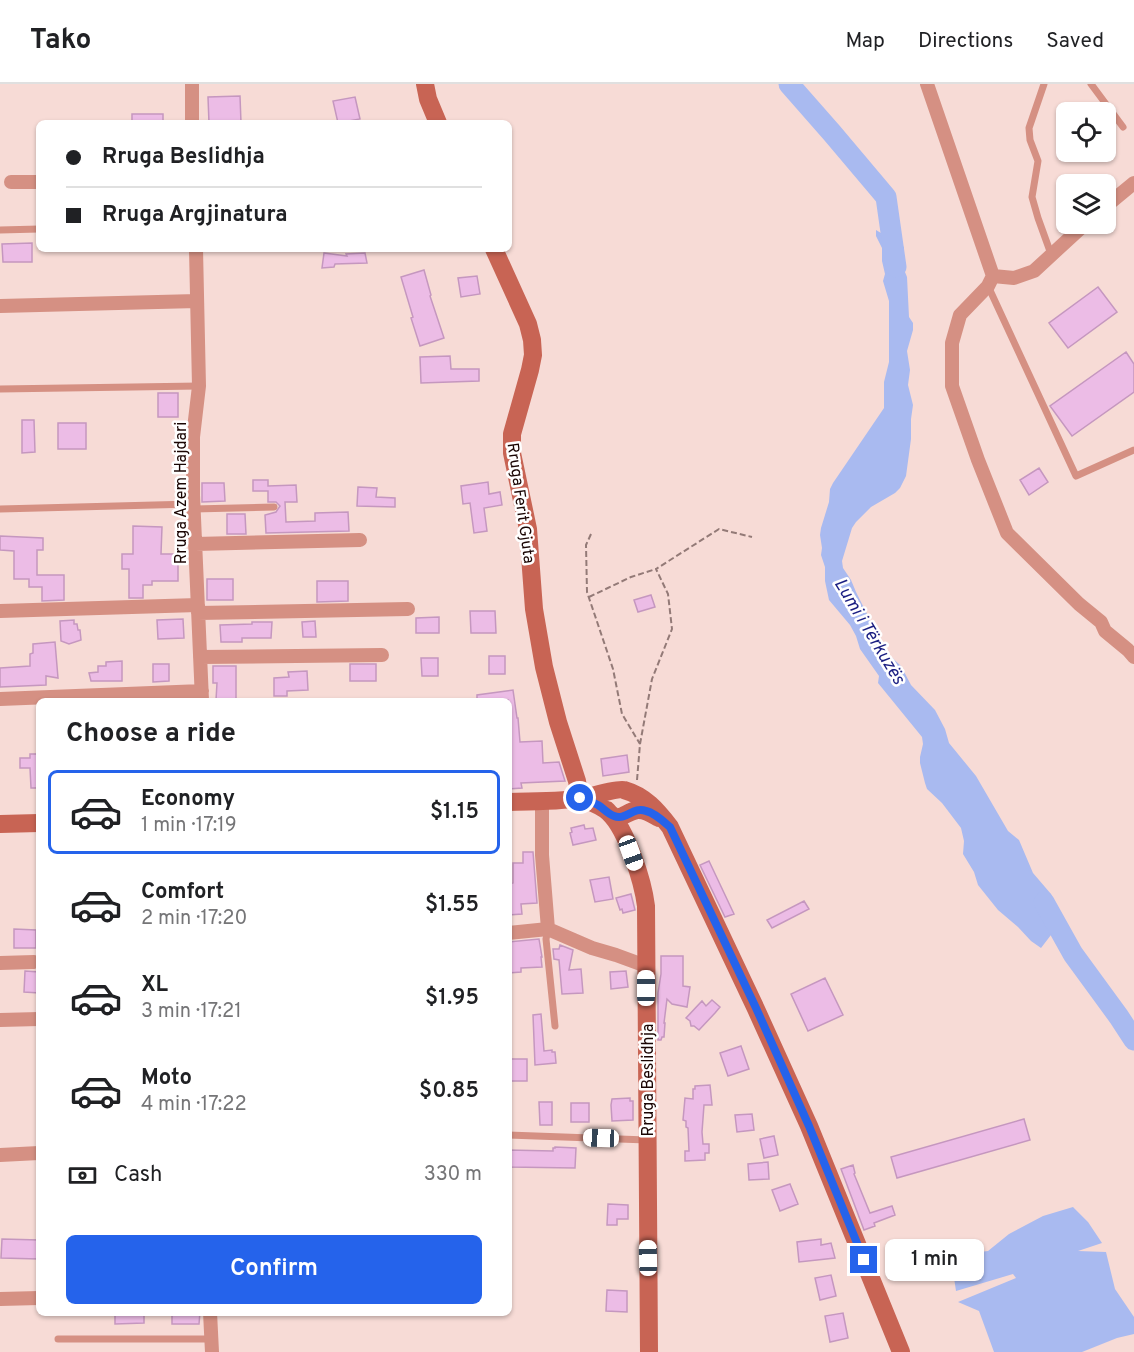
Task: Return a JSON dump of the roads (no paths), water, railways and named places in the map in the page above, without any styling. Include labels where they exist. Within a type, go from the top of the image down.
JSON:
[{"type":"street","points":[[192,84],[192,120]]},
{"type":"street","points":[[927,84],[990,281]]},
{"type":"street","points":[[425,89],[437,120]]},
{"type":"street","points":[[11,182],[36,182]]},
{"type":"street","points":[[1116,198],[1134,183]]},
{"type":"street","points":[[1074,234],[1034,271],[1014,278],[990,281],[960,315],[952,343],[951,386],[1007,533],[1079,604],[1101,622],[1105,631],[1134,657]]},
{"type":"street","name":"Rruga Azem Hajdari","points":[[196,252],[199,386],[193,437],[202,696]]},
{"type":"street","name":"Rruga Ferit Gjuta","points":[[495,252],[528,324],[532,340],[533,355],[512,434],[512,453],[528,529],[534,609],[544,667],[580,798]]},
{"type":"street","points":[[0,306],[197,301]]},
{"type":"street","points":[[195,544],[360,540]]},
{"type":"street","points":[[0,611],[408,609]]},
{"type":"street","points":[[200,657],[382,655]]},
{"type":"street","points":[[67,698],[202,696]]},
{"type":"street","points":[[0,699],[36,698]]},
{"type":"street","points":[[619,792],[633,798],[634,803],[626,822],[627,843]]},
{"type":"street","points":[[610,813],[605,801],[619,792]]},
{"type":"street","points":[[512,802],[580,798],[619,792],[639,796],[648,802],[670,827],[809,1126],[901,1352]]},
{"type":"street","points":[[580,798],[599,806],[614,816],[623,817],[631,812],[646,811],[670,827]]},
{"type":"street","points":[[542,801],[542,855],[548,929]]},
{"type":"street","name":"Rruga Beslidhja","points":[[610,813],[627,843],[644,891],[646,906],[649,1352]]},
{"type":"street","points":[[0,824],[36,823]]},
{"type":"street","points":[[512,933],[548,929],[592,948],[646,966]]},
{"type":"street","points":[[0,963],[34,962]]},
{"type":"street","points":[[0,1020],[36,1019]]},
{"type":"street","points":[[0,1155],[36,1153]]},
{"type":"street","points":[[0,1299],[36,1298]]},
{"type":"street","points":[[210,1316],[211,1346]]},
{"type":"lane","points":[[1044,84],[1029,129],[1030,140],[1038,161],[1032,197],[1051,254]]},
{"type":"lane","points":[[1091,84],[1123,127]]},
{"type":"lane","points":[[0,230],[36,229]]},
{"type":"lane","points":[[990,281],[1076,476],[1134,450]]},
{"type":"lane","points":[[0,389],[199,386]]},
{"type":"lane","points":[[0,509],[274,507]]},
{"type":"lane","points":[[548,929],[546,939],[555,1026]]},
{"type":"lane","points":[[512,1135],[647,1140]]},
{"type":"lane","points":[[58,1339],[211,1346]]},
{"type":"water","points":[[876,230],[904,247],[903,267],[907,277],[909,317],[913,323],[907,351],[910,370],[908,385],[913,405],[911,439],[906,476],[900,488],[871,507],[856,522],[842,561],[843,568],[886,652],[901,666],[911,685],[935,710],[949,743],[976,776],[1008,831],[1019,840],[1033,873],[1051,894],[1064,918],[1041,948],[998,910],[978,885],[974,872],[963,854],[964,841],[961,828],[942,803],[927,789],[920,763],[922,737],[878,683],[879,676],[860,649],[850,625],[829,600],[820,535],[830,489],[884,408],[884,382],[889,362],[889,301],[883,281],[885,274],[882,248],[876,236]]},
{"type":"water","points":[[1073,1207],[1088,1222],[1102,1243],[1078,1251],[1106,1252],[1115,1289],[1134,1317],[1134,1334],[1082,1352],[994,1352],[979,1311],[958,1302],[1016,1278],[1013,1274],[956,1291],[953,1271],[963,1254],[988,1251],[1009,1234],[1043,1216]]},
{"type":"waterway","name":"Lumi i Tërkuzës","points":[[789,84],[886,197],[896,267]]},
{"type":"waterway","name":"Lumi i Tërkuzës","points":[[1044,902],[1073,954],[1134,1040]]}]
